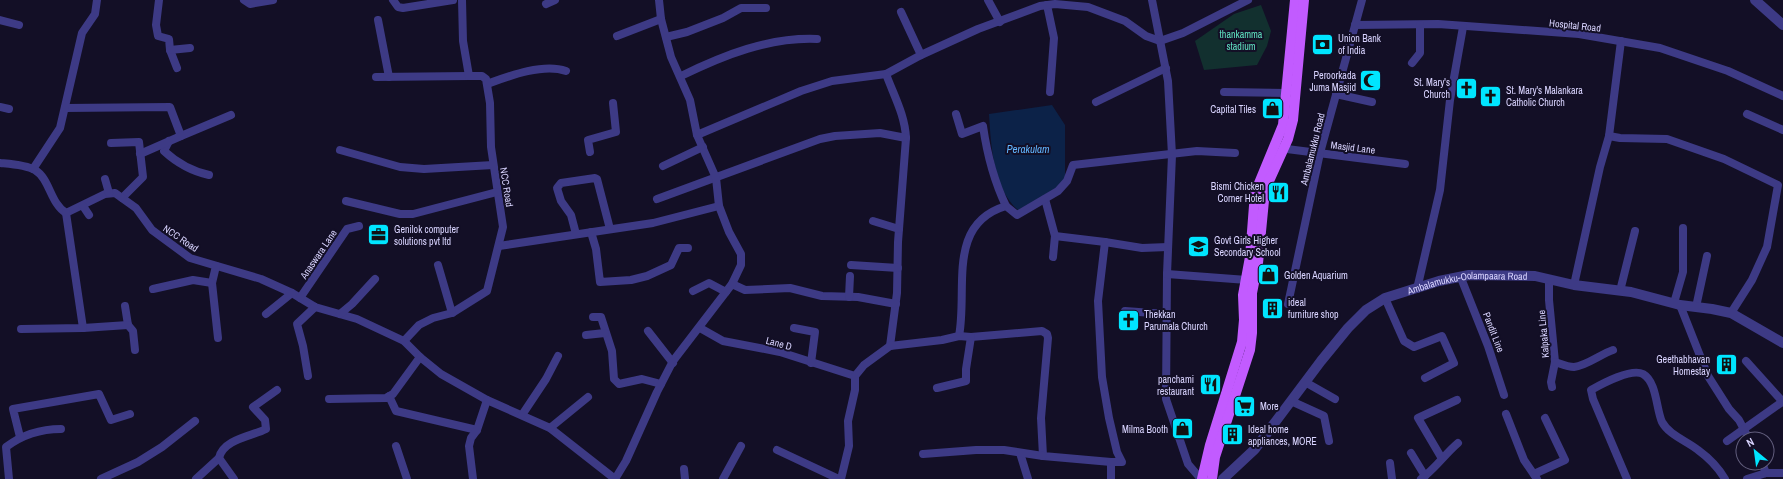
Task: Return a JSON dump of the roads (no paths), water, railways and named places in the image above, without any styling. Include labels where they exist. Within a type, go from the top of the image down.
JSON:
[{"type":"main road","points":[[1212,479],[1216,457],[1250,350],[1252,333],[1252,293],[1258,263],[1265,190],[1279,148],[1283,125],[1295,0]]},
{"type":"main road","points":[[1202,479],[1210,445],[1242,342],[1244,320],[1243,294],[1247,280],[1255,193],[1293,120],[1304,0]]},
{"type":"street","points":[[33,169],[60,128],[82,33],[95,14],[97,0]]},
{"type":"street","points":[[159,0],[156,24],[158,36],[169,39],[170,50],[177,68]]},
{"type":"street","points":[[244,0],[250,4],[273,0]]},
{"type":"street","points":[[393,0],[398,7],[404,8],[453,0]]},
{"type":"street","points":[[462,0],[463,41],[469,76]]},
{"type":"street","points":[[546,4],[555,0]]},
{"type":"street","points":[[615,479],[626,461],[661,384],[673,362],[732,284],[742,265],[741,254],[729,232],[719,206],[716,178],[698,135],[690,100],[681,76],[671,57],[661,19],[659,0]]},
{"type":"street","points":[[988,0],[1000,22]]},
{"type":"street","points":[[1152,0],[1168,81],[1172,154],[1166,314],[1166,399],[1188,464],[1202,479]]},
{"type":"street","points":[[698,135],[801,91],[832,81],[886,74],[921,55],[978,29],[1000,22],[1028,10],[1047,5],[1084,4],[1088,7],[1125,20],[1146,36],[1160,41],[1183,33],[1248,0]]},
{"type":"street","name":"Ambalamukku Road","points":[[1288,304],[1320,153],[1362,0]]},
{"type":"street","points":[[1755,0],[1783,25]]},
{"type":"street","points":[[1047,5],[1054,38],[1050,92]]},
{"type":"street","points":[[666,37],[687,32],[723,18],[741,8],[766,8]]},
{"type":"street","points":[[901,12],[921,55]]},
{"type":"street","points":[[617,36],[661,19]]},
{"type":"street","points":[[0,20],[19,25]]},
{"type":"street","points":[[378,20],[389,77]]},
{"type":"street","name":"Hospital Road","points":[[1355,25],[1420,25],[1580,34],[1660,48],[1728,71],[1783,96]]},
{"type":"street","points":[[1412,63],[1420,53],[1420,25]]},
{"type":"street","points":[[1417,289],[1440,190],[1450,100],[1464,27]]},
{"type":"street","points":[[681,76],[706,64],[755,46],[780,40],[817,39]]},
{"type":"street","points":[[1574,285],[1600,167],[1609,136],[1621,41]]},
{"type":"street","points":[[170,50],[190,48]]},
{"type":"street","points":[[376,77],[482,76],[486,79],[487,84],[513,75],[554,67],[566,71]]},
{"type":"street","points":[[1096,102],[1166,68]]},
{"type":"street","points":[[886,74],[900,108],[905,125],[906,138],[899,229],[896,304],[890,346]]},
{"type":"street","name":"NCC Road","points":[[404,341],[419,325],[433,318],[452,313],[487,291],[503,227],[493,165],[490,103],[487,84]]},
{"type":"street","points":[[1224,92],[1287,93]]},
{"type":"street","points":[[1336,94],[1372,102]]},
{"type":"street","points":[[590,152],[588,140],[616,132],[613,103]]},
{"type":"street","points":[[0,107],[10,109]]},
{"type":"street","points":[[65,108],[170,107],[181,136]]},
{"type":"street","points":[[956,114],[962,134],[983,126],[986,150],[1000,194],[1006,206],[1016,214],[1045,199],[1064,186],[1073,165],[1197,151],[1235,153]]},
{"type":"street","points":[[1747,114],[1783,130]]},
{"type":"street","points":[[140,154],[231,115]]},
{"type":"street","points":[[657,199],[799,147],[834,136],[880,133],[906,138]]},
{"type":"street","points":[[1609,136],[1620,138],[1667,139],[1724,160],[1778,185],[1767,247],[1752,280],[1731,313]]},
{"type":"street","points":[[111,143],[139,142],[143,177],[122,198]]},
{"type":"street","points":[[169,142],[164,151],[174,160],[193,171],[209,175]]},
{"type":"street","points":[[663,166],[703,147]]},
{"type":"street","name":"Masjid Lane","points":[[1279,148],[1406,164]]},
{"type":"street","points":[[340,150],[400,167],[424,169],[493,165]]},
{"type":"street","points":[[0,163],[33,169],[44,180],[57,205],[66,213],[83,328]]},
{"type":"street","points":[[576,234],[571,215],[561,201],[557,188],[561,183],[595,178],[597,179],[610,229]]},
{"type":"street","points":[[66,213],[109,193],[105,179]]},
{"type":"street","points":[[346,201],[400,214],[413,214],[497,192]]},
{"type":"street","name":"NCC Road","points":[[109,193],[115,193],[136,208],[152,230],[190,258],[261,279],[292,293],[315,307],[357,319],[404,341],[420,357],[441,374],[487,400],[550,428],[615,479]]},
{"type":"street","points":[[1045,199],[1056,236],[1053,257]]},
{"type":"street","points":[[83,206],[88,215]]},
{"type":"street","points":[[499,246],[653,223],[719,206]]},
{"type":"street","points":[[959,336],[964,252],[978,222],[994,210],[1006,206]]},
{"type":"street","points":[[872,221],[899,229]]},
{"type":"street","name":"Anaswara Lane","points":[[300,298],[347,230],[357,226]]},
{"type":"street","points":[[1683,228],[1683,272],[1677,304],[1708,376],[1744,429]]},
{"type":"street","points":[[1620,291],[1635,231]]},
{"type":"street","points":[[591,232],[596,249],[600,282],[631,280],[647,276],[671,265],[679,248],[688,248]]},
{"type":"street","points":[[1056,236],[1142,248],[1168,247]]},
{"type":"street","points":[[923,454],[976,450],[1122,462],[1117,452],[1109,418],[1102,376],[1098,301],[1104,242]]},
{"type":"street","points":[[1696,307],[1707,256]]},
{"type":"street","points":[[438,265],[452,313]]},
{"type":"street","points":[[851,265],[898,268]]},
{"type":"street","points":[[216,266],[212,283],[218,338]]},
{"type":"street","points":[[1167,274],[1247,280]]},
{"type":"street","name":"Ambalamukku-Oolampaara Road","points":[[1223,479],[1255,449],[1348,328],[1366,310],[1385,298],[1417,289],[1440,280],[1461,278],[1469,275],[1498,274],[1535,276],[1574,285],[1631,292],[1677,304],[1731,313],[1783,343]]},
{"type":"street","points":[[849,297],[850,276]]},
{"type":"street","name":"Pandit Line","points":[[1461,278],[1484,334],[1504,395]]},
{"type":"street","points":[[340,314],[352,304],[375,279]]},
{"type":"street","name":"Kalpaka Line","points":[[1550,279],[1549,300],[1555,362],[1551,382],[1552,387]]},
{"type":"street","points":[[153,289],[193,280],[212,283]]},
{"type":"street","points":[[693,291],[709,283],[726,292]]},
{"type":"street","points":[[732,284],[745,290],[780,287],[822,296],[849,297],[896,304]]},
{"type":"street","points":[[266,314],[292,293]]},
{"type":"street","points":[[1385,298],[1404,341],[1414,347],[1442,336],[1445,340],[1454,363],[1425,378]]},
{"type":"street","points":[[125,306],[128,326],[133,331],[135,350]]},
{"type":"street","points":[[308,376],[303,346],[297,324],[315,307]]},
{"type":"street","points":[[1125,311],[1166,314]]},
{"type":"street","points":[[593,317],[601,317],[612,351],[614,379],[619,384],[642,379],[661,384]]},
{"type":"street","points":[[20,329],[128,326]]},
{"type":"street","name":"Lane D","points":[[700,328],[723,341],[780,352],[855,376]]},
{"type":"street","points":[[794,328],[815,332],[811,363]]},
{"type":"street","points":[[648,331],[673,362]]},
{"type":"street","points":[[777,450],[840,479],[850,446],[848,422],[855,390],[855,376],[876,354],[890,346],[942,340],[959,336],[971,337],[1042,331],[1047,334],[1041,418],[1043,456]]},
{"type":"street","points":[[586,335],[606,333]]},
{"type":"street","points":[[937,388],[966,381],[966,369],[971,337]]},
{"type":"street","points":[[1555,362],[1573,367],[1584,364],[1601,354],[1614,350]]},
{"type":"street","points":[[522,415],[546,379],[558,356]]},
{"type":"street","points":[[329,399],[380,398],[389,396],[420,357]]},
{"type":"street","points":[[1727,441],[1783,402],[1746,361]]},
{"type":"street","points":[[1628,479],[1593,399],[1591,390],[1625,375],[1639,373],[1645,375],[1652,387],[1662,422],[1713,462],[1725,479]]},
{"type":"street","points":[[1305,382],[1334,399]]},
{"type":"street","points":[[196,479],[219,458],[220,453],[236,439],[266,429],[264,420],[253,407],[277,390]]},
{"type":"street","points":[[20,437],[13,409],[99,394],[111,420],[130,414]]},
{"type":"street","points":[[389,396],[396,412],[477,430]]},
{"type":"street","points":[[550,428],[588,397]]},
{"type":"street","points":[[473,479],[469,446],[471,438],[477,430],[487,400]]},
{"type":"street","points":[[1441,457],[1418,418],[1457,400]]},
{"type":"street","points":[[1291,401],[1324,416],[1329,441]]},
{"type":"street","points":[[1506,414],[1524,460],[1535,476],[1565,460],[1545,418]]},
{"type":"street","points":[[101,479],[138,462],[195,421]]},
{"type":"street","points":[[9,479],[6,447],[20,437],[47,429],[61,429]]},
{"type":"street","points":[[1411,453],[1423,478],[1439,463],[1441,457],[1458,443]]},
{"type":"street","points":[[396,446],[407,479]]},
{"type":"street","points":[[723,479],[741,446]]},
{"type":"street","points":[[1020,453],[1028,479]]},
{"type":"street","points":[[219,458],[234,479]]},
{"type":"street","points":[[1111,462],[1111,479]]},
{"type":"street","points":[[1390,463],[1392,479]]},
{"type":"street","points":[[684,469],[685,479]]},
{"type":"street","points":[[1747,479],[1757,478],[1766,473],[1783,473]]},
{"type":"water","name":"Perakulam","points":[[1052,105],[1065,125],[1065,181],[1056,188],[1018,210],[1003,190],[998,178],[992,153],[989,114]]},
{"type":"place","name":"Union Bank of India","points":[[1323,44]]},
{"type":"place","name":"Peroorkada Juma Masjid","points":[[1371,81]]},
{"type":"place","name":"St. Mary's Church","points":[[1466,88]]},
{"type":"place","name":"St. Mary's Malankara Catholic Church","points":[[1491,96]]},
{"type":"place","name":"Capital Tiles","points":[[1272,109]]},
{"type":"place","name":"Bismi Chicken Corner Hotel","points":[[1279,192]]},
{"type":"place","name":"Genilok computer solutions pvt ltd","points":[[378,235]]},
{"type":"place","name":"Govt Girls Higher Secondary School","points":[[1198,246]]},
{"type":"place","name":"Golden Aquarium","points":[[1268,275]]},
{"type":"place","name":"ideal furniture shop","points":[[1272,308]]},
{"type":"place","name":"Thekkan Parumala Church","points":[[1128,320]]},
{"type":"place","name":"Geethabhavan Homestay","points":[[1726,365]]},
{"type":"place","name":"panchami restaurant","points":[[1210,385]]},
{"type":"place","name":"More","points":[[1245,406]]},
{"type":"place","name":"Milma Booth","points":[[1183,429]]},
{"type":"place","name":"Ideal home appliances, MORE","points":[[1232,435]]},
{"type":"park label","name":"thankamma stadium","points":[[1241,40]]}]
